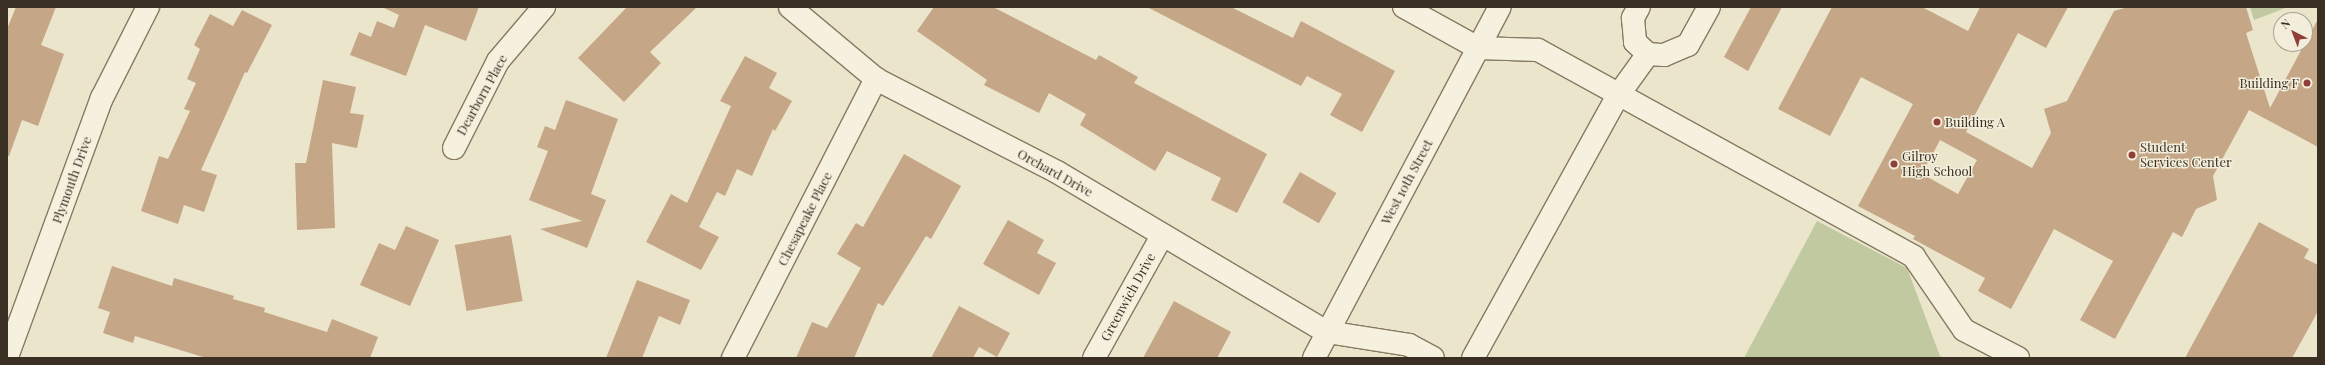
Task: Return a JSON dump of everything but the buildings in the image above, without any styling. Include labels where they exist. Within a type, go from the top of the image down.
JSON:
[{"type":"street","name":"Plymouth Drive","points":[[11,355],[102,98],[148,7]]},
{"type":"street","name":"Dearborn Place","points":[[454,148],[498,61],[544,7]]},
{"type":"street","name":"Orchard Drive","points":[[790,7],[876,79],[1057,172],[1162,236],[1327,332]]},
{"type":"street","points":[[1404,7],[1478,48],[1538,50],[1914,257],[1964,330],[2018,358]]},
{"type":"street","name":"West 10th Street","points":[[1314,358],[1500,7]]},
{"type":"street","points":[[1639,7],[1633,18],[1635,42],[1648,54],[1664,55],[1688,45],[1709,7]]},
{"type":"street","points":[[1473,358],[1619,94],[1648,54]]},
{"type":"street","name":"Chesapeake Place","points":[[733,358],[876,79]]},
{"type":"street","name":"Greenwich Drive","points":[[1094,358],[1162,236]]},
{"type":"street","points":[[1327,332],[1409,344],[1433,358]]},
{"type":"green space","points":[[2250,7],[2288,7],[2273,12],[2254,20]]},
{"type":"green space","points":[[1817,221],[1907,268],[1940,356],[1945,358],[1744,358]]},
{"type":"place","name":"Building F","points":[[2307,83]]},
{"type":"place","name":"Building A","points":[[1937,122]]},
{"type":"place","name":"Student Services Center","points":[[2132,155]]},
{"type":"place","name":"Gilroy High School","points":[[1894,164]]}]
